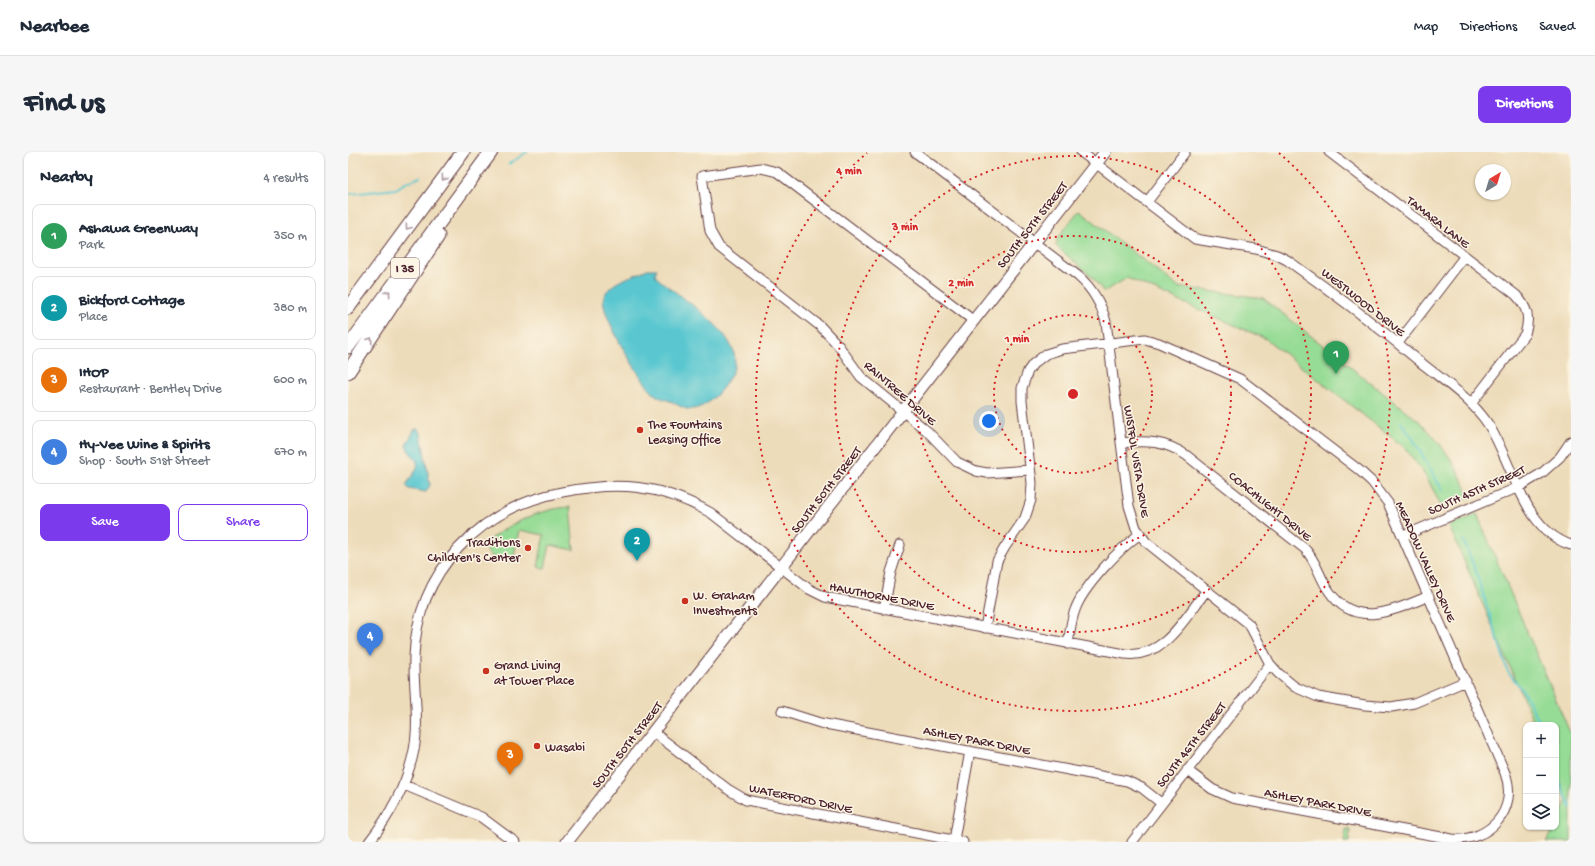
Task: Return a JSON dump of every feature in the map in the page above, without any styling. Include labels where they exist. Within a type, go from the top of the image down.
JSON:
[{"type":"highway","name":"I 35","points":[[348,308],[463,152]]},
{"type":"highway","name":"I 35","points":[[348,347],[491,152]]},
{"type":"highway","points":[[348,372],[431,248],[463,190]]},
{"type":"highway","points":[[348,294],[369,269],[390,250]]},
{"type":"main road","name":"SOUTH 50TH STREET","points":[[567,842],[1105,152]]},
{"type":"street","name":"WISTFUL VISTA DRIVE","points":[[915,152],[1078,276],[1093,292],[1103,311],[1128,506],[1132,519],[1140,534],[1152,547],[1249,624],[1270,664],[1286,680],[1307,692],[1326,698],[1378,707],[1391,707],[1414,703],[1466,681]]},
{"type":"street","name":"WESTWOOD DRIVE","points":[[1081,152],[1195,239],[1256,249],[1277,255],[1287,260],[1398,343],[1472,404],[1488,424],[1519,487],[1527,508],[1539,524],[1551,535],[1571,545]]},
{"type":"street","points":[[1146,202],[1185,152]]},
{"type":"street","name":"TAMARA LANE","points":[[1329,152],[1464,257],[1516,295],[1523,303],[1528,314],[1529,322],[1525,334],[1472,404]]},
{"type":"street","name":"RAINTREE DRIVE","points":[[974,321],[776,172],[760,168],[702,176],[710,231],[719,246],[727,255],[820,326],[838,346],[861,377],[927,431],[953,458],[966,467],[987,474],[1030,470]]},
{"type":"street","points":[[1398,343],[1464,257]]},
{"type":"street","name":"MEADOW VALLEY DRIVE","points":[[985,628],[1000,554],[1020,527],[1029,510],[1032,490],[1021,397],[1022,388],[1028,371],[1039,358],[1054,350],[1136,340],[1153,341],[1218,368],[1240,379],[1372,482],[1388,503],[1507,777],[1509,796],[1504,814],[1493,828],[1478,837],[1469,840],[1452,839]]},
{"type":"street","name":"COACHLIGHT DRIVE","points":[[1121,443],[1149,441],[1159,442],[1169,445],[1186,455],[1305,549],[1318,566],[1330,592],[1343,605],[1352,610],[1361,613],[1380,614],[1395,610],[1429,596]]},
{"type":"street","name":"SOUTH 45TH STREET","points":[[1403,536],[1519,487],[1542,474],[1560,457],[1571,441]]},
{"type":"street","name":"HAWTHORNE DRIVE","points":[[369,842],[387,817],[404,785],[410,767],[416,732],[417,714],[414,668],[416,640],[424,607],[437,577],[460,546],[492,519],[510,509],[539,497],[585,488],[636,486],[665,492],[681,498],[710,513],[809,589],[825,597],[1132,655],[1150,652],[1165,642],[1207,590]]},
{"type":"street","points":[[1068,644],[1075,611],[1082,598],[1120,549],[1140,534]]},
{"type":"street","points":[[884,609],[891,572],[900,545]]},
{"type":"street","name":"SOUTH 46TH STREET","points":[[1132,842],[1186,770],[1270,664]]},
{"type":"street","name":"ASHLEY PARK DRIVE","points":[[782,711],[820,723],[1127,781],[1142,788],[1161,803]]},
{"type":"street","name":"WATERFORD DRIVE","points":[[653,732],[729,790],[746,800],[958,841]]},
{"type":"street","points":[[958,841],[970,751]]},
{"type":"street","name":"ASHLEY PARK DRIVE","points":[[1186,770],[1212,789],[1232,798],[1452,839]]},
{"type":"street","points":[[404,785],[481,817],[515,842]]},
{"type":"green space","points":[[1079,210],[1178,287],[1263,298],[1420,422],[1437,440],[1449,457],[1460,475],[1470,497],[1442,509],[1426,476],[1404,447],[1266,339],[1127,278],[1104,292],[1091,276],[1056,246],[1057,239]]},
{"type":"green space","points":[[570,507],[574,550],[550,545],[545,568],[538,567],[544,535],[519,530],[513,562],[491,556],[486,550],[487,541],[506,528],[537,514],[559,508]]},
{"type":"green space","points":[[1477,514],[1571,735],[1571,842],[1546,842],[1552,830],[1559,830],[1559,816],[1567,800],[1559,780],[1559,722],[1534,722],[1449,526]]},
{"type":"green space","points":[[1346,829],[1350,830],[1349,842],[1344,842]]},
{"type":"water","points":[[647,269],[657,269],[655,273],[656,277],[706,316],[729,341],[734,354],[734,367],[724,386],[713,399],[698,408],[687,409],[654,394],[631,362],[607,316],[604,296],[608,290],[618,282]]},
{"type":"water","points":[[415,429],[418,429],[421,433],[430,485],[426,492],[409,489],[406,485],[416,471],[418,465],[406,445]]},
{"type":"waterway","points":[[509,164],[527,152]]},
{"type":"waterway","points":[[350,194],[396,189],[405,183],[420,177]]},
{"type":"waterway","points":[[1401,422],[1413,439],[1443,491]]},
{"type":"waterway","points":[[1463,539],[1476,572],[1508,672],[1523,691],[1539,722]]},
{"type":"waterway","points":[[1559,782],[1571,807]]},
{"type":"place","name":"Ashawa Greenway","points":[[1336,374]]},
{"type":"place","name":"The Fountains Leasing Office","points":[[640,430]]},
{"type":"place","name":"Traditions Children's Center","points":[[528,548]]},
{"type":"place","name":"Bickford Cottage","points":[[637,561]]},
{"type":"place","name":"W. Graham Investments","points":[[685,601]]},
{"type":"place","name":"Hy-Vee Wine & Spirits","points":[[370,656]]},
{"type":"place","name":"Grand Living at Tower Place","points":[[486,671]]},
{"type":"place","name":"Wasabi","points":[[537,746]]},
{"type":"place","name":"IHOP","points":[[510,775]]}]
